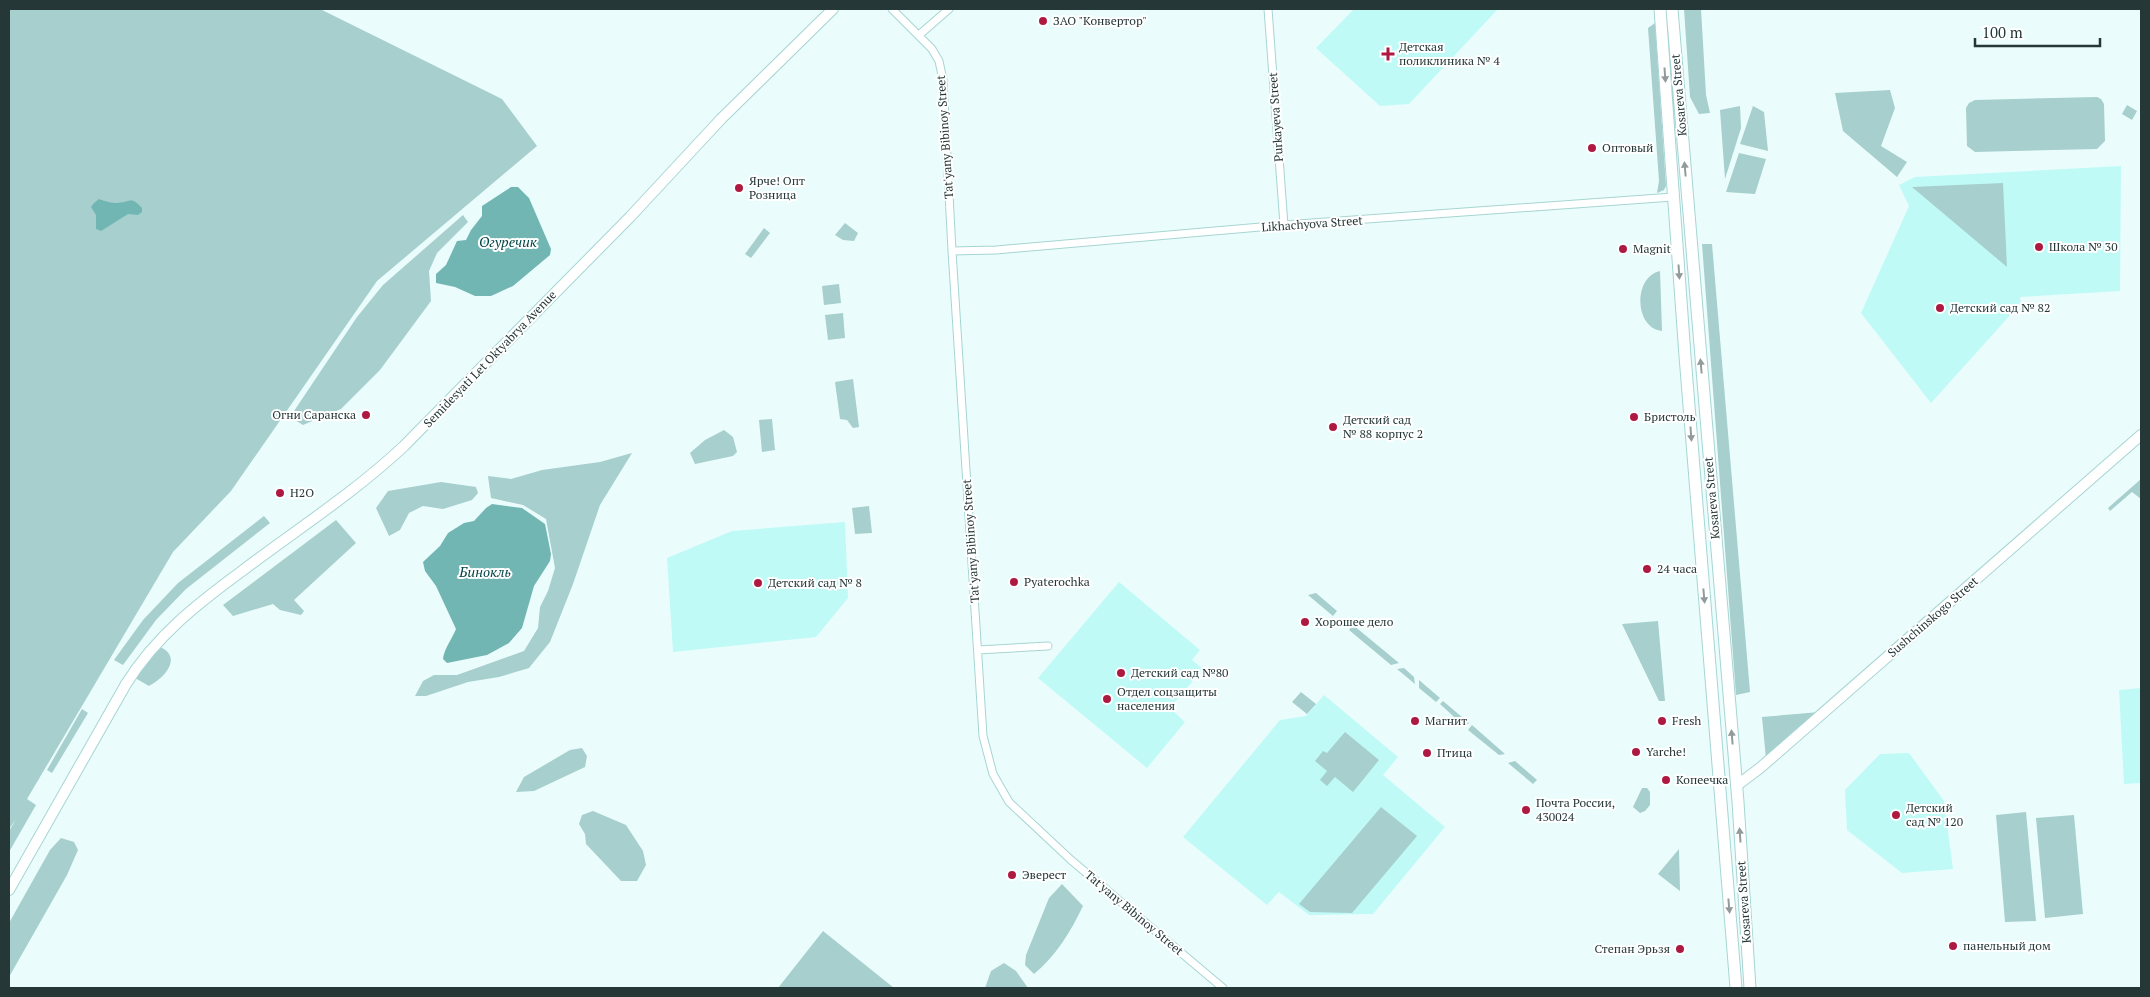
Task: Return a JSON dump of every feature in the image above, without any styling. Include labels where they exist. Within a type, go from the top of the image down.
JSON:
[{"type":"main road","name":"Semidesyati Let Oktyabrya Avenue","points":[[9,890],[141,660],[180,619],[370,476],[404,446],[630,217],[721,119],[833,9]]},
{"type":"main road","name":"Kosareva Street","points":[[1660,9],[1673,197],[1736,988]]},
{"type":"main road","name":"Kosareva Street","points":[[1672,9],[1736,786],[1750,988]]},
{"type":"main road","points":[[1673,197],[1687,196]]},
{"type":"main road","name":"Sushchinskogo Street","points":[[1736,786],[1760,768],[2141,435]]},
{"type":"main road","points":[[1720,787],[1736,786]]},
{"type":"street","name":"Tat'yany Bibinoy Street","points":[[892,9],[932,49],[938,61],[943,80],[983,736],[993,774],[1009,802],[1071,860],[1223,988]]},
{"type":"street","points":[[919,35],[949,9]]},
{"type":"street","name":"Purkayeva Street","points":[[1268,9],[1284,225]]},
{"type":"street","name":"Likhachyova Street","points":[[952,251],[996,250],[1284,225],[1673,197]]},
{"type":"street","points":[[978,650],[1048,646]]},
{"type":"shaded area","points":[[9,9],[320,9],[502,99],[537,146],[377,281],[231,491],[173,552],[27,799],[36,805],[9,852],[9,831],[16,819],[9,829]]},
{"type":"shaded area","name":"Детская поликлиника № 4","points":[[1354,9],[1498,9],[1409,104],[1380,106],[1316,48]]},
{"type":"shaded area","points":[[1684,9],[1701,9],[1706,95],[1710,113],[1699,114],[1690,97]]},
{"type":"shaded area","points":[[1655,23],[1666,186],[1664,190],[1657,193],[1659,181],[1648,28]]},
{"type":"shaded area","points":[[1890,90],[1895,108],[1881,146],[1907,162],[1897,177],[1843,131],[1835,93]]},
{"type":"shaded area","points":[[2097,97],[2104,104],[2105,141],[2097,149],[1975,152],[1967,146],[1966,108],[1969,103],[1975,100]]},
{"type":"shaded area","points":[[2127,105],[2137,111],[2132,120],[2122,114]]},
{"type":"shaded area","points":[[1740,106],[1741,128],[1725,179],[1720,110]]},
{"type":"shaded area","points":[[1753,106],[1764,112],[1768,151],[1740,144]]},
{"type":"shaded area","points":[[1739,153],[1766,159],[1755,194],[1726,192]]},
{"type":"shaded area","points":[[2121,166],[2120,291],[2020,297],[2021,303],[1931,403],[1861,313],[1909,206],[1899,185],[1915,177]]},
{"type":"shaded area","points":[[2003,183],[2007,267],[1912,187]]},
{"type":"shaded area","points":[[463,215],[468,222],[437,253],[429,271],[431,301],[380,370],[341,409],[303,425],[290,417],[357,317],[383,285]]},
{"type":"shaded area","points":[[845,223],[858,233],[854,241],[843,240],[835,235]]},
{"type":"shaded area","points":[[764,228],[770,233],[751,258],[745,254]]},
{"type":"shaded area","points":[[1702,244],[1712,244],[1750,692],[1736,695]]},
{"type":"shaded area","points":[[1660,271],[1662,331],[1653,328],[1646,321],[1640,302],[1645,282],[1651,275]]},
{"type":"shaded area","points":[[839,284],[841,303],[824,305],[822,286]]},
{"type":"shaded area","points":[[843,313],[845,338],[828,340],[825,315]]},
{"type":"shaded area","points":[[853,379],[859,427],[853,428],[847,420],[840,419],[835,382]]},
{"type":"shaded area","points":[[772,419],[775,450],[762,452],[759,420]]},
{"type":"shaded area","points":[[724,430],[733,437],[737,452],[733,456],[695,464],[690,453],[705,440]]},
{"type":"shaded area","points":[[632,453],[600,505],[573,584],[550,642],[529,668],[499,677],[468,682],[426,696],[415,696],[423,681],[434,675],[457,675],[524,651],[538,628],[540,607],[548,591],[555,568],[546,519],[523,505],[491,498],[488,476],[511,479],[542,470],[600,462]]},
{"type":"shaded area","points":[[2141,479],[2141,499],[2132,492],[2110,511],[2108,508]]},
{"type":"shaded area","points":[[441,482],[476,487],[478,493],[472,500],[443,509],[423,506],[409,513],[400,530],[389,536],[376,508],[388,491]]},
{"type":"shaded area","points":[[869,506],[872,533],[855,534],[852,508]]},
{"type":"shaded area","points":[[264,516],[270,523],[186,589],[156,620],[123,665],[114,660],[143,620],[178,583]]},
{"type":"shaded area","points":[[336,520],[356,543],[294,600],[304,611],[301,615],[280,610],[273,604],[233,616],[223,605]]},
{"type":"shaded area","name":"Детский сад № 8","points":[[845,522],[848,598],[816,637],[673,652],[667,558],[732,531]]},
{"type":"shaded area","name":"Детский сад №80","points":[[1119,582],[1200,650],[1192,660],[1203,669],[1170,708],[1185,722],[1147,768],[1038,678]]},
{"type":"shaded area","points":[[1316,593],[1337,611],[1333,616],[1308,595]]},
{"type":"shaded area","points":[[1658,621],[1665,701],[1659,701],[1622,624]]},
{"type":"shaded area","points":[[1353,625],[1399,663],[1391,665],[1349,630]]},
{"type":"shaded area","points":[[158,646],[166,650],[170,655],[171,661],[161,678],[149,686],[135,678]]},
{"type":"shaded area","points":[[1404,668],[1414,677],[1415,684],[1397,669]]},
{"type":"shaded area","points":[[1419,680],[1440,698],[1436,702],[1419,688]]},
{"type":"shaded area","points":[[2141,688],[2141,783],[2124,784],[2119,690]]},
{"type":"shaded area","points":[[1301,692],[1316,704],[1307,714],[1292,702]]},
{"type":"shaded area","points":[[1324,695],[1398,757],[1383,775],[1445,827],[1373,914],[1309,915],[1279,892],[1267,905],[1183,837],[1280,720],[1306,716]]},
{"type":"shaded area","points":[[1443,701],[1469,723],[1465,727],[1440,704]]},
{"type":"shaded area","points":[[82,709],[88,713],[52,773],[47,770]]},
{"type":"shaded area","points":[[1820,712],[1766,759],[1762,717]]},
{"type":"shaded area","points":[[1472,725],[1505,754],[1499,755],[1468,730]]},
{"type":"shaded area","points":[[1345,732],[1379,760],[1353,792],[1335,777],[1327,786],[1320,780],[1327,771],[1315,761],[1323,751],[1327,753]]},
{"type":"shaded area","points":[[582,748],[587,756],[585,767],[534,791],[516,792],[524,777],[570,750]]},
{"type":"shaded area","name":"Детский сад № 120","points":[[1909,753],[1944,801],[1953,869],[1902,873],[1847,830],[1845,790],[1880,754]]},
{"type":"shaded area","points":[[1515,761],[1537,780],[1533,784],[1508,763]]},
{"type":"shaded area","points":[[1642,788],[1647,788],[1650,792],[1650,805],[1645,811],[1640,813],[1633,807]]},
{"type":"shaded area","points":[[1381,807],[1417,836],[1352,913],[1310,912],[1299,904]]},
{"type":"shaded area","points":[[593,811],[626,825],[643,851],[646,865],[637,881],[621,881],[586,844],[585,834],[579,824],[582,815]]},
{"type":"shaded area","points":[[2026,812],[2036,921],[2005,922],[1996,815]]},
{"type":"shaded area","points":[[2074,815],[2083,914],[2045,918],[2036,818]]},
{"type":"shaded area","points":[[61,838],[74,842],[78,850],[67,875],[9,977],[9,923],[50,850]]},
{"type":"shaded area","points":[[1679,849],[1680,891],[1658,874]]},
{"type":"shaded area","points":[[1062,884],[1083,906],[1062,943],[1034,974],[1025,965],[1026,955],[1049,898]]},
{"type":"shaded area","points":[[823,931],[894,988],[778,988]]},
{"type":"shaded area","points":[[1004,963],[1016,971],[1028,988],[985,988],[991,971]]},
{"type":"water","name":"Огуречик","points":[[511,187],[518,187],[529,198],[551,249],[550,255],[513,286],[491,296],[475,296],[455,287],[436,283],[436,274],[446,265],[457,241],[466,240],[482,216],[482,206]]},
{"type":"water","points":[[99,199],[114,203],[132,201],[142,208],[142,212],[138,215],[128,214],[101,231],[96,229],[96,215],[91,207]]},
{"type":"water","name":"Бинокль","points":[[492,504],[522,508],[545,524],[551,554],[550,561],[534,586],[522,628],[509,643],[487,655],[447,663],[443,659],[444,655],[456,629],[436,586],[425,571],[423,562],[440,546],[448,533],[464,523],[474,521]]},
{"type":"place","name":"ЗАО \"Конвертор\"","points":[[1043,21]]},
{"type":"place","name":"Детская поликлиника № 4","points":[[1388,54]]},
{"type":"place","name":"Оптовый","points":[[1592,148]]},
{"type":"place","name":"Ярче! Опт Розница","points":[[739,188]]},
{"type":"place","name":"Школа № 30","points":[[2039,247]]},
{"type":"place","name":"Magnit","points":[[1623,249]]},
{"type":"place","name":"Детский сад № 82","points":[[1940,308]]},
{"type":"place","name":"Огни Саранска","points":[[366,415]]},
{"type":"place","name":"Бристоль","points":[[1634,417]]},
{"type":"place","name":"Детский сад № 88 корпус 2","points":[[1333,427]]},
{"type":"place","name":"H2O","points":[[280,493]]},
{"type":"place","name":"24 часа","points":[[1647,569]]},
{"type":"place","name":"Pyaterochka","points":[[1014,582]]},
{"type":"place","name":"Детский сад № 8","points":[[758,583]]},
{"type":"place","name":"Хорошее дело","points":[[1305,622]]},
{"type":"place","name":"Детский сад №80","points":[[1121,673]]},
{"type":"place","name":"Отдел соцзащиты населения","points":[[1107,699]]},
{"type":"place","name":"Магнит","points":[[1415,721]]},
{"type":"place","name":"Fresh","points":[[1662,721]]},
{"type":"place","name":"Yarche!","points":[[1636,752]]},
{"type":"place","name":"Птица","points":[[1427,753]]},
{"type":"place","name":"Копеечка","points":[[1666,780]]},
{"type":"place","name":"Почта России, 430024","points":[[1526,810]]},
{"type":"place","name":"Детский сад № 120","points":[[1896,815]]},
{"type":"place","name":"Эверест","points":[[1012,875]]},
{"type":"place","name":"панельный дом","points":[[1953,946]]},
{"type":"place","name":"Степан Эрьзя","points":[[1680,949]]}]
